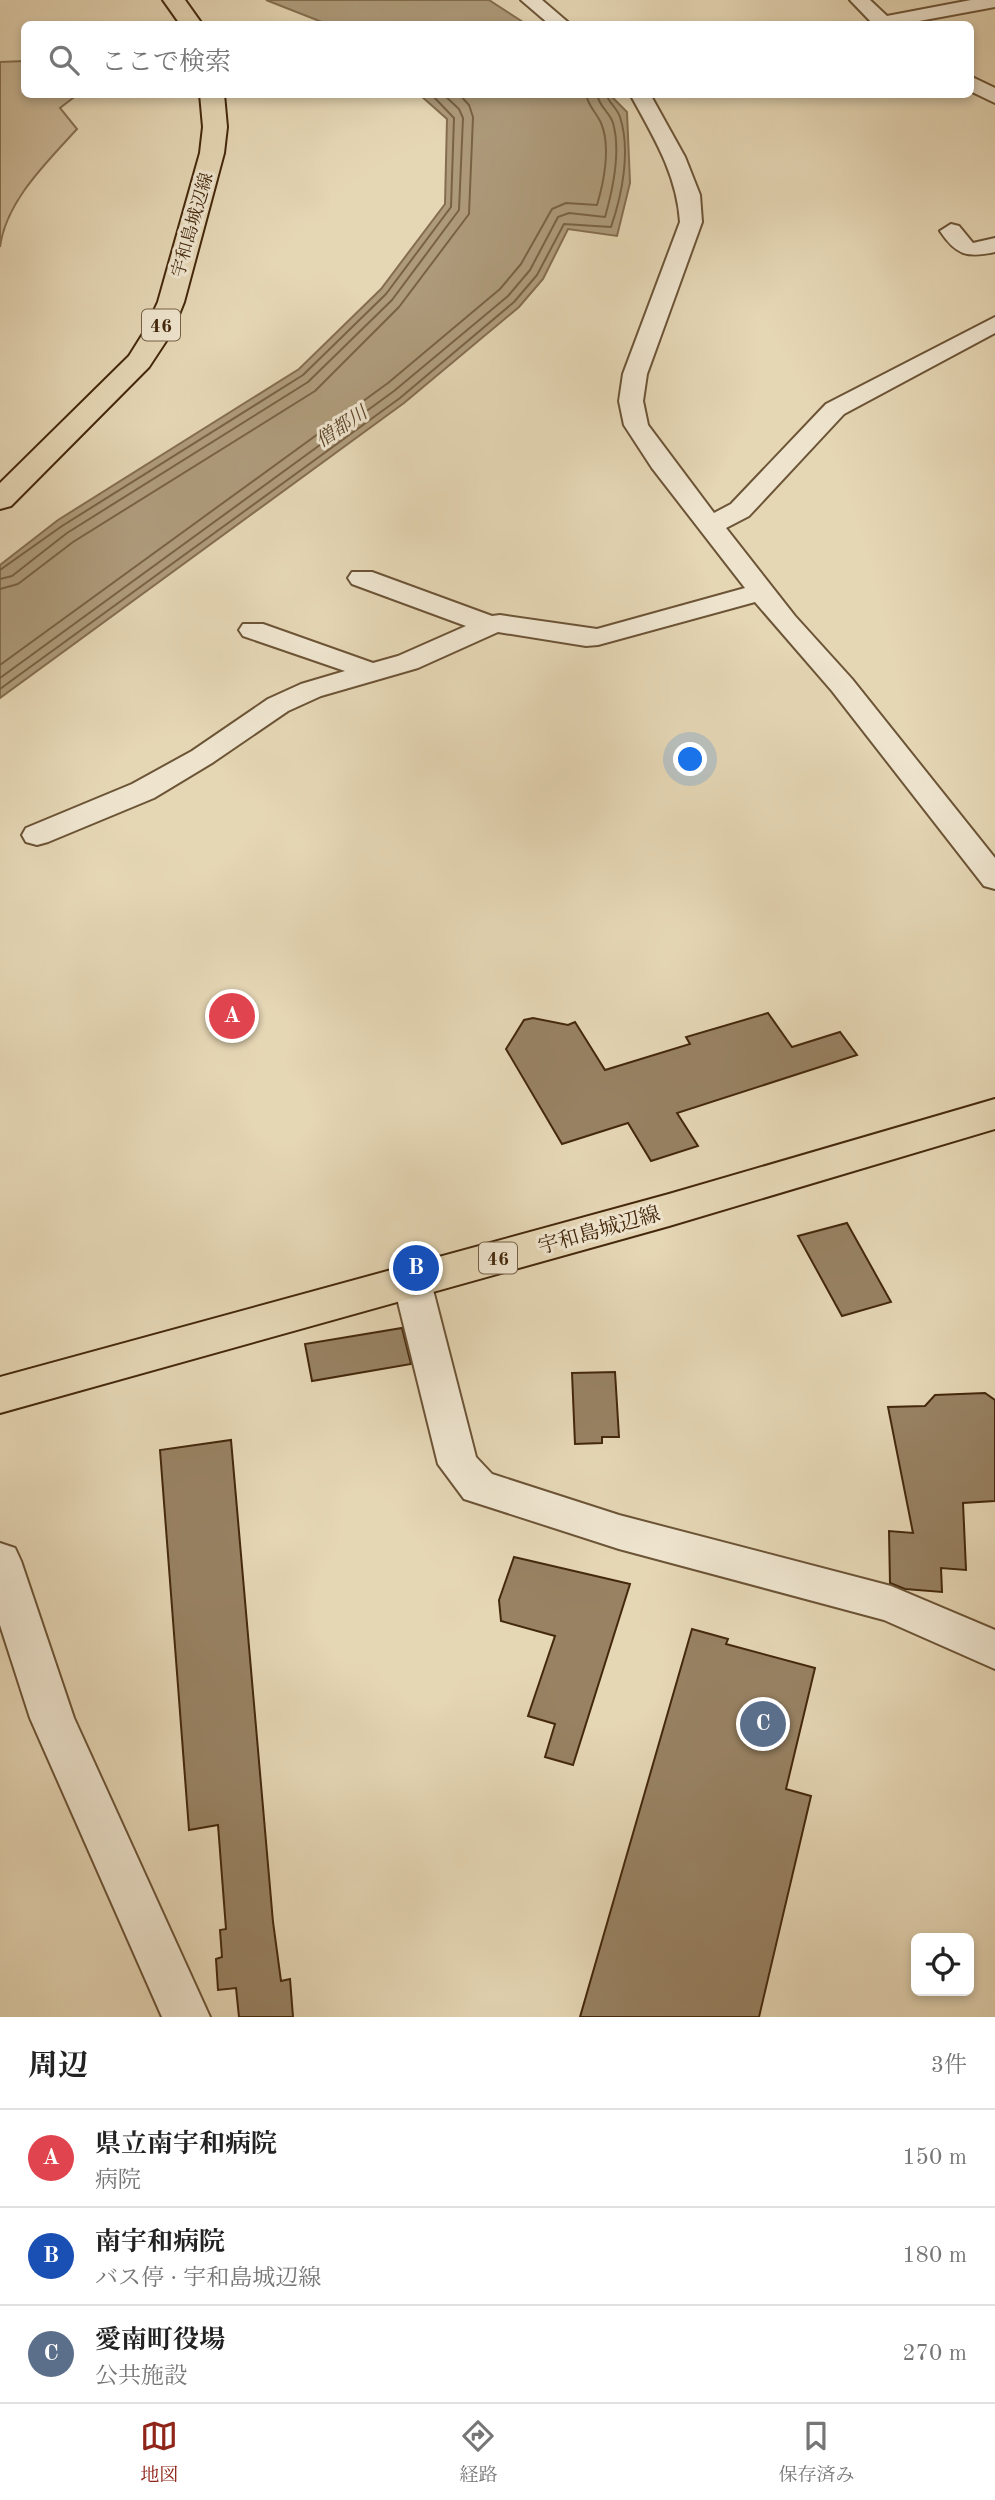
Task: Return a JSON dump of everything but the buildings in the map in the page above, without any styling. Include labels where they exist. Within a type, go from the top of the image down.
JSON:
[{"type":"main road","points":[[174,0],[189,21]]},
{"type":"main road","name":"宇和島城辺線","points":[[0,500],[139,361],[158,332],[170,302],[212,153],[215,127],[212,98]]},
{"type":"main road","name":"宇和島城辺線","points":[[0,1395],[412,1282],[995,1114]]},
{"type":"street","points":[[530,0],[556,21]]},
{"type":"street","points":[[859,0],[880,21]]},
{"type":"street","points":[[898,21],[995,1]]},
{"type":"street","points":[[974,84],[995,97]]},
{"type":"street","points":[[642,98],[675,157],[689,195],[691,222],[635,374],[631,401],[636,425],[761,592],[989,860]]},
{"type":"street","points":[[951,231],[964,250],[995,245]]},
{"type":"street","points":[[709,526],[740,510],[835,409],[995,324]]},
{"type":"street","points":[[362,578],[490,625]]},
{"type":"street","points":[[37,835],[143,791],[202,757],[278,705],[311,690],[408,662],[490,625],[500,623],[586,638],[598,637],[761,592]]},
{"type":"street","points":[[253,630],[358,666],[369,673]]},
{"type":"street","points":[[412,1282],[458,1464],[478,1487],[619,1532],[891,1604],[995,1650]]},
{"type":"street","points":[[0,1561],[52,1718],[186,2017]]},
{"type":"shaded area","points":[[21,61],[21,98],[73,98],[60,108],[77,129],[19,198],[10,214],[0,247],[0,62]]},
{"type":"water","points":[[266,0],[489,0],[521,21],[319,21]]},
{"type":"water","name":"僧都川","points":[[423,98],[613,98],[627,112],[630,183],[617,236],[568,229],[543,279],[519,307],[404,403],[0,698],[0,565],[58,520],[299,369],[381,289],[445,204],[447,119]]},
{"type":"place","name":"県立南宇和病院","points":[[232,1016]]},
{"type":"place","name":"南宇和病院","points":[[416,1268]]},
{"type":"place","name":"愛南町役場","points":[[763,1724]]}]
